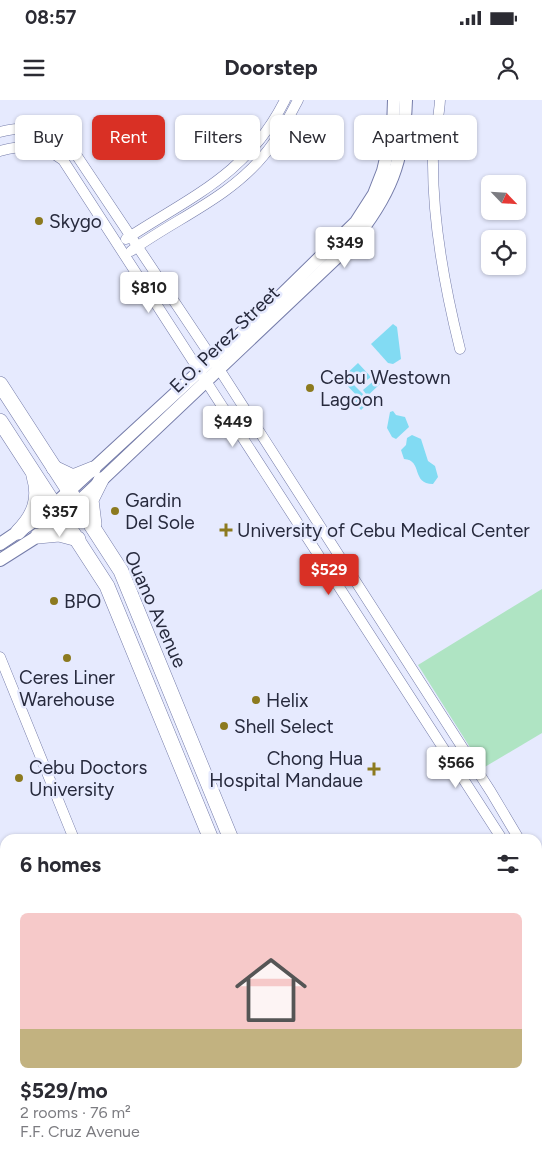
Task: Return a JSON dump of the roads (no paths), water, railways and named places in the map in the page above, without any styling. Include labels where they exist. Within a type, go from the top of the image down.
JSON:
[{"type":"highway","name":"Ouano Avenue","points":[[0,384],[121,571],[229,834]]},
{"type":"highway","name":"Ouano Avenue","points":[[0,421],[107,586],[209,834]]},
{"type":"highway","points":[[18,532],[31,517],[37,500],[36,482],[29,463]]},
{"type":"highway","points":[[54,468],[73,477],[97,475],[90,508],[99,537]]},
{"type":"highway","points":[[38,536],[59,534],[78,539]]},
{"type":"highway","points":[[173,746],[189,738]]},
{"type":"main road","name":"E.O. Perez Street","points":[[0,560],[38,536],[59,510],[97,475],[206,383],[328,258],[356,222],[374,194],[389,149],[394,100]]},
{"type":"main road","name":"E.O. Perez Street","points":[[97,475],[212,358],[359,233],[384,198],[401,150],[406,100]]},
{"type":"main road","name":"E.O. Perez Street","points":[[0,544],[59,510]]},
{"type":"street","points":[[119,244],[223,178],[241,162],[269,130],[285,100]]},
{"type":"street","points":[[127,255],[230,188],[250,170],[278,137],[298,100]]},
{"type":"street","points":[[440,100],[432,162],[435,208],[453,320],[460,349]]},
{"type":"street","points":[[0,132],[30,128],[46,131],[62,140],[75,153],[212,358],[487,784],[516,834]]},
{"type":"street","points":[[0,150],[26,144],[51,151],[63,160],[127,255],[206,383],[499,834]]},
{"type":"street","points":[[0,657],[72,834]]},
{"type":"water","points":[[393,324],[397,327],[401,359],[393,364],[388,363],[371,344]]},
{"type":"water","points":[[358,363],[371,377],[367,380],[360,372],[355,377],[358,380],[353,384],[363,394],[361,398],[366,394],[363,390],[376,379],[380,384],[362,401],[366,405],[361,410],[354,402],[359,398],[341,379]]},
{"type":"water","points":[[393,411],[396,415],[405,417],[409,427],[396,439],[392,437],[387,428],[390,412]]},
{"type":"water","points":[[412,435],[421,439],[428,461],[435,466],[438,477],[433,484],[422,480],[413,463],[410,460],[404,459],[401,450],[406,445],[407,438]]},
{"type":"place","name":"Skygo","points":[[39,221]]},
{"type":"place","name":"Cebu Westown Lagoon","points":[[310,388]]},
{"type":"place","name":"Gardin Del Sole","points":[[115,511]]},
{"type":"place","name":"University of Cebu Medical Center","points":[[226,530]]},
{"type":"place","name":"BPO","points":[[54,601]]},
{"type":"place","name":"Ceres Liner Warehouse","points":[[67,658]]},
{"type":"place","name":"Helix","points":[[256,700]]},
{"type":"place","name":"Shell Select","points":[[224,726]]},
{"type":"place","name":"Chong Hua Hospital Mandaue","points":[[374,769]]},
{"type":"place","name":"Cebu Doctors University","points":[[19,778]]}]
